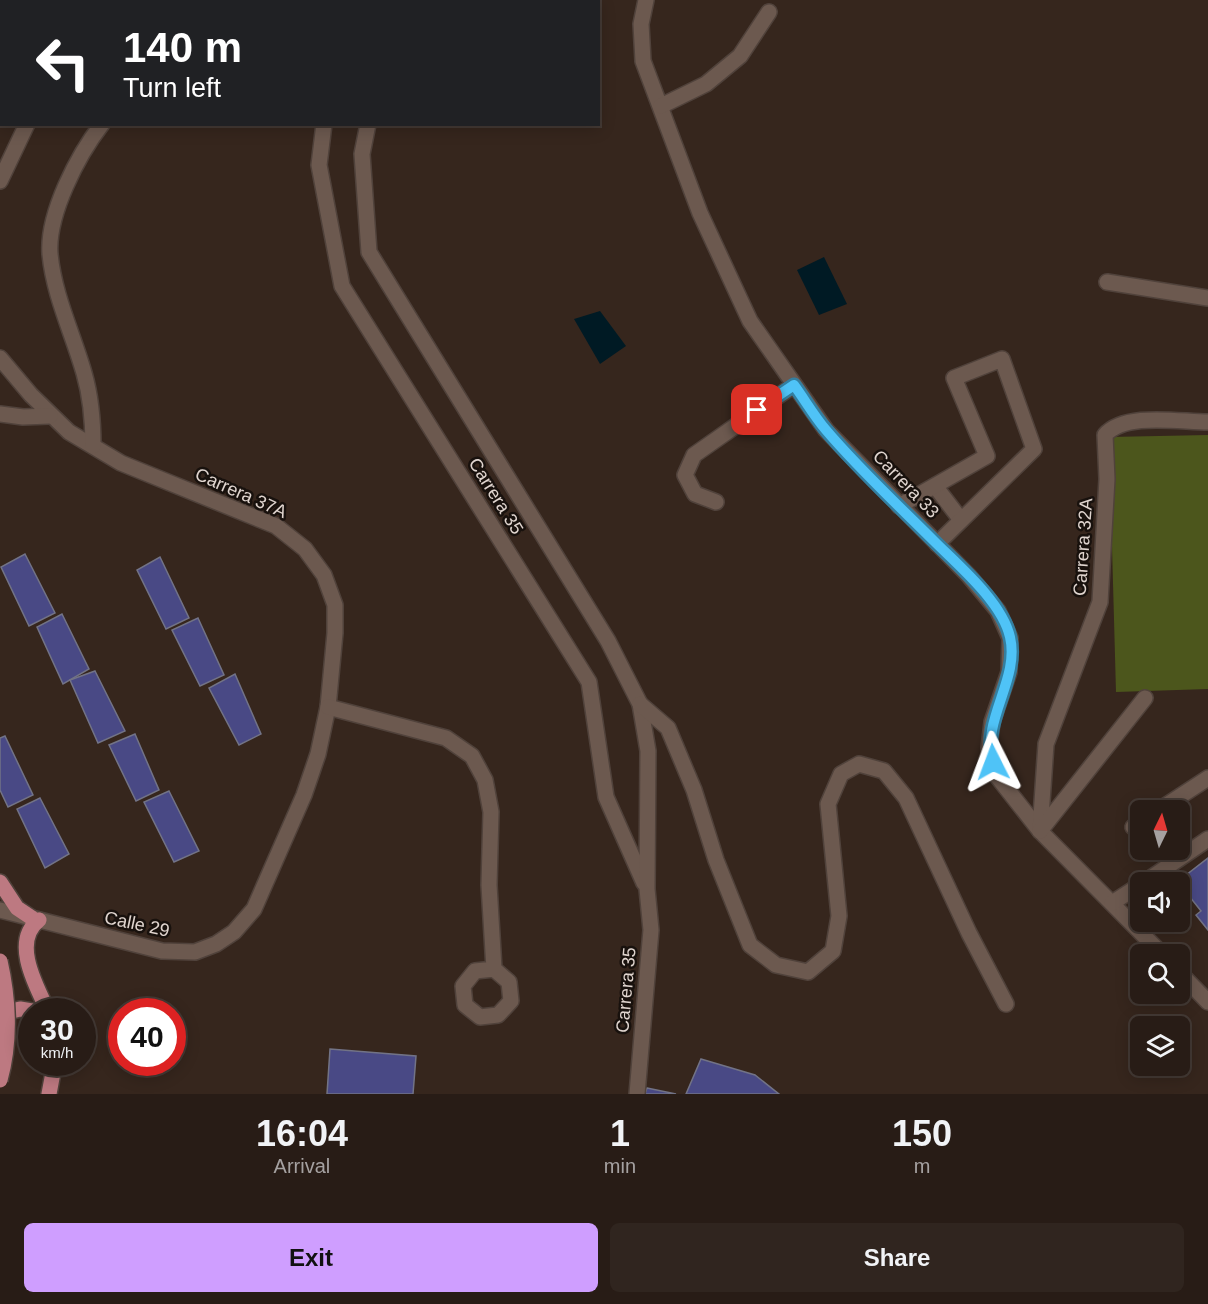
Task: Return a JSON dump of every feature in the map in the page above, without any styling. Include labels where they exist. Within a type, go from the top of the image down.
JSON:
[{"type":"main road","points":[[0,882],[17,908],[35,919],[25,940],[26,951],[43,998]]},
{"type":"main road","points":[[0,961],[5,984],[9,1030],[0,1080]]},
{"type":"main road","points":[[0,1014],[18,1010]]},
{"type":"main road","points":[[49,1094],[53,1076]]},
{"type":"street","name":"Carrera 33","points":[[646,0],[641,24],[643,61],[700,213],[750,321],[826,430],[969,576],[998,611],[1010,638],[1009,672],[992,722],[989,748],[996,775],[1040,831],[1152,944]]},
{"type":"street","points":[[661,106],[706,84],[740,56],[769,12]]},
{"type":"street","points":[[0,181],[26,126]]},
{"type":"street","points":[[93,446],[93,416],[85,376],[58,296],[50,253],[53,221],[85,147],[101,126]]},
{"type":"street","name":"Carrera 35","points":[[324,126],[319,165],[342,286],[590,682],[606,797],[647,889]]},
{"type":"street","name":"Carrera 35","points":[[368,126],[362,154],[369,252],[608,641],[640,704],[648,751],[647,889],[651,930],[637,1094]]},
{"type":"street","points":[[1107,282],[1208,298]]},
{"type":"street","name":"Carrera 37A","points":[[0,358],[50,416],[69,432],[121,463],[276,526],[305,549],[324,576],[335,605],[334,654],[328,707],[318,754],[304,795],[254,909]]},
{"type":"street","points":[[899,506],[987,456],[954,378],[1002,358],[1034,449],[937,544]]},
{"type":"street","points":[[716,502],[695,494],[685,475],[693,455],[794,385]]},
{"type":"street","points":[[0,414],[22,417],[50,416]]},
{"type":"street","name":"Carrera 32A","points":[[1040,831],[1046,744],[1100,602],[1107,479],[1105,435],[1112,427],[1132,421],[1208,422]]},
{"type":"street","points":[[935,486],[961,520]]},
{"type":"street","points":[[1040,831],[1145,698]]},
{"type":"street","points":[[640,704],[668,728],[694,790],[716,860],[750,945],[776,964],[808,972],[833,951],[839,916],[828,804],[841,774],[859,764],[884,771],[906,798],[969,933],[1006,1004]]},
{"type":"street","points":[[328,707],[446,738],[472,756],[485,780],[491,812],[489,885],[494,969]]},
{"type":"street","points":[[1174,800],[1208,778]]},
{"type":"street","points":[[1159,872],[1208,838]]},
{"type":"street","points":[[1112,903],[1130,891]]},
{"type":"street","name":"Calle 29","points":[[0,910],[162,951],[195,952],[216,944],[234,932],[254,909]]},
{"type":"street","points":[[1190,983],[1208,1002]]},
{"type":"green space","points":[[1208,435],[1208,689],[1116,692],[1109,437]]},
{"type":"water","points":[[824,257],[847,304],[819,315],[797,270]]},
{"type":"water","points":[[600,311],[626,346],[600,364],[574,319]]},
{"type":"building","points":[[25,554],[55,613],[29,626],[1,567]]},
{"type":"building","points":[[160,557],[189,618],[166,629],[137,570]]},
{"type":"building","points":[[62,614],[89,669],[63,684],[37,627]]},
{"type":"building","points":[[198,618],[224,675],[200,686],[172,630]]},
{"type":"building","points":[[95,671],[125,731],[98,743],[70,680]]},
{"type":"building","points":[[235,674],[261,734],[239,745],[209,688]]},
{"type":"building","points":[[135,734],[159,790],[136,801],[109,745]]},
{"type":"building","points":[[5,736],[33,795],[8,807],[0,790],[0,738]]},
{"type":"building","points":[[169,791],[199,851],[174,862],[144,802]]},
{"type":"building","points":[[40,798],[69,854],[45,868],[17,809]]},
{"type":"building","points":[[1208,858],[1208,930],[1196,915],[1201,911],[1190,897],[1190,872]]},
{"type":"building","points":[[330,1049],[416,1056],[413,1094],[327,1094]]},
{"type":"building","points":[[701,1059],[755,1075],[779,1094],[686,1094]]},
{"type":"building","points":[[647,1088],[676,1094],[645,1094]]},
{"type":"route","points":[[757,410],[794,385],[826,430],[969,576],[998,611],[1010,638],[1009,672],[992,722],[989,748],[993,762]]}]
